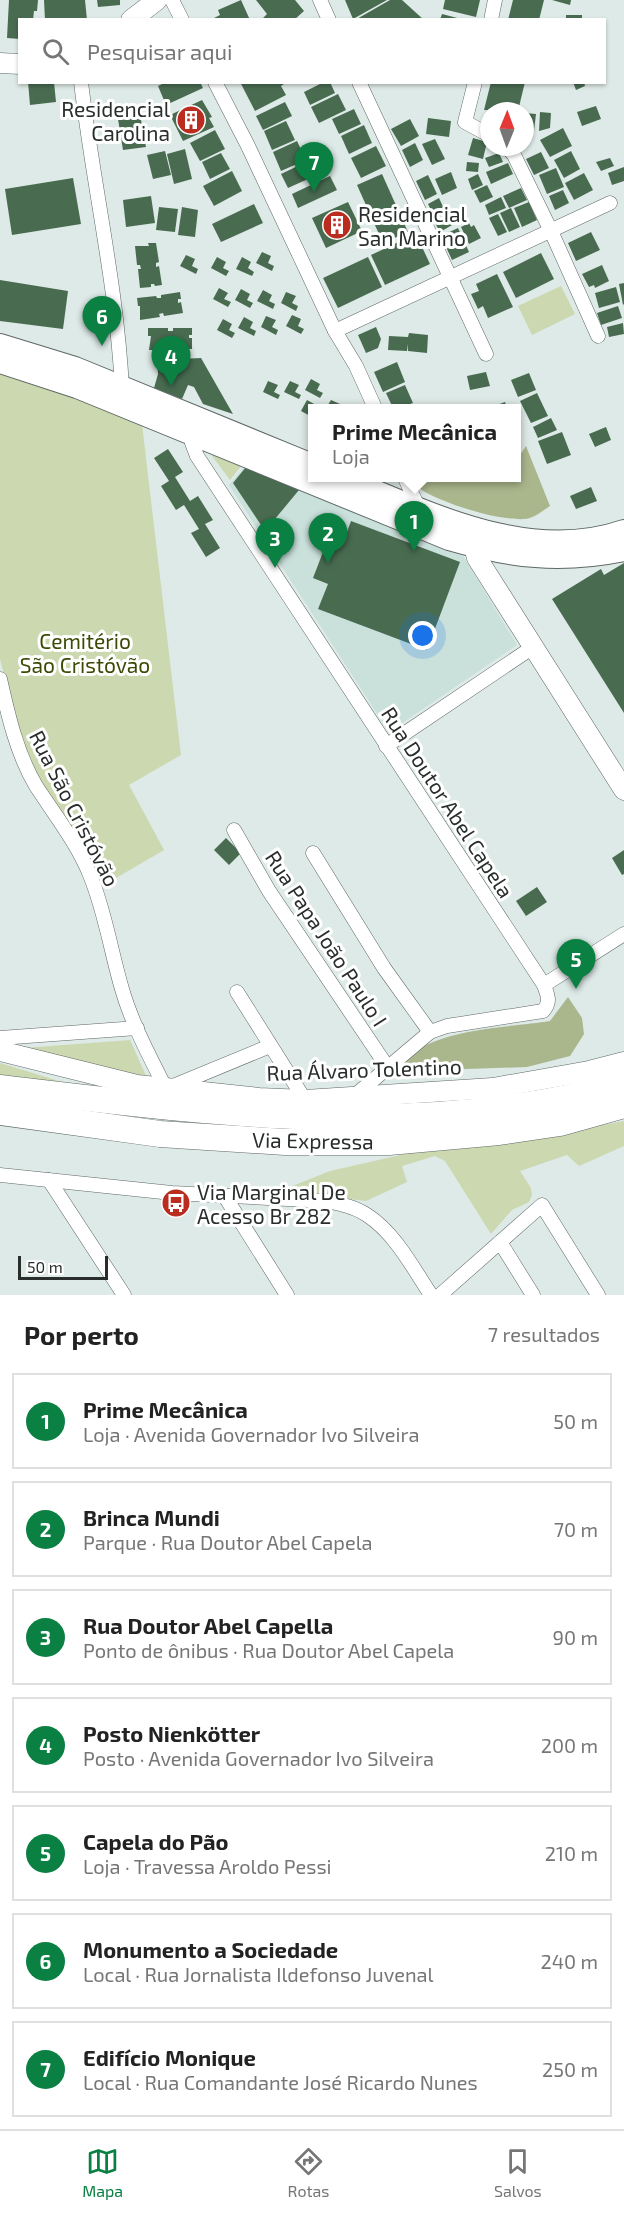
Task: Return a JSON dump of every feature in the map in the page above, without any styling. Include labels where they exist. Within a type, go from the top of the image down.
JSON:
[{"type":"highway","name":"Via Expressa","points":[[0,1088],[249,1115],[377,1117],[474,1111],[564,1100],[624,1084]]},
{"type":"highway","name":"Via Expressa","points":[[5,1114],[160,1134],[285,1142],[390,1142],[509,1131],[560,1123],[624,1105]]},
{"type":"main road","points":[[134,18],[157,0]]},
{"type":"main road","points":[[0,63],[18,64]]},
{"type":"main road","points":[[0,345],[75,368],[308,477]]},
{"type":"main road","points":[[0,362],[308,464]]},
{"type":"main road","points":[[319,482],[427,531],[504,554],[534,557],[587,556],[624,550]]},
{"type":"main road","points":[[355,482],[456,524],[494,534],[527,539],[569,541],[594,539],[624,531]]},
{"type":"main road","points":[[474,546],[477,558],[624,790]]},
{"type":"main road","name":"Rua Álvaro Tolentino","points":[[0,1051],[166,1089],[304,1100],[492,1088],[579,1073],[624,1062]]},
{"type":"street","points":[[172,0],[181,18]]},
{"type":"street","points":[[320,0],[328,18]]},
{"type":"street","points":[[490,18],[495,0]]},
{"type":"street","points":[[81,84],[112,291],[122,389]]},
{"type":"street","points":[[216,84],[248,146],[335,331],[356,366],[373,404]]},
{"type":"street","points":[[360,84],[486,354]]},
{"type":"street","points":[[474,84],[465,122],[480,130]]},
{"type":"street","points":[[513,156],[551,231],[598,336]]},
{"type":"street","points":[[335,331],[609,204]]},
{"type":"street","name":"Rua Doutor Abel Capela","points":[[196,426],[192,443],[197,456],[544,985]]},
{"type":"street","points":[[407,482],[419,509]]},
{"type":"street","points":[[386,746],[532,647]]},
{"type":"street","name":"Rua São Cristóvão","points":[[0,679],[16,741],[26,766],[63,825],[95,886],[123,993],[166,1089]]},
{"type":"street","name":"Rua Papa João Paulo I","points":[[234,830],[268,891],[388,1068]]},
{"type":"street","points":[[313,853],[384,968],[430,1032]]},
{"type":"street","points":[[353,1097],[430,1032],[463,1023],[543,1011],[549,1000],[544,985],[624,934]]},
{"type":"street","points":[[237,992],[304,1100]]},
{"type":"street","points":[[0,1038],[137,1028]]},
{"type":"street","points":[[166,1089],[270,1046]]},
{"type":"street","points":[[0,1175],[172,1193],[327,1201],[348,1206],[367,1214],[393,1240],[431,1295]]},
{"type":"street","points":[[50,1180],[124,1295]]},
{"type":"street","points":[[224,1195],[287,1295]]},
{"type":"street","points":[[440,1295],[542,1205],[598,1295]]},
{"type":"street","points":[[500,1242],[533,1295]]},
{"type":"shaded area","points":[[246,465],[464,557],[517,645],[389,732],[229,485]]},
{"type":"green space","points":[[561,286],[575,314],[532,335],[518,306]]},
{"type":"green space","name":"Cemitério São Cristóvão","points":[[0,372],[42,384],[142,424],[181,755],[129,785],[164,850],[99,888],[34,777],[21,742],[0,659]]},
{"type":"green space","points":[[526,446],[550,506],[532,517],[514,519],[485,514],[440,499],[417,487],[416,482],[521,482],[521,454]]},
{"type":"green space","points":[[214,452],[242,465],[230,480],[212,456]]},
{"type":"green space","points":[[568,997],[582,1018],[584,1034],[570,1056],[527,1067],[406,1071],[402,1075],[398,1072],[408,1057],[423,1046],[443,1038],[488,1029],[550,1021]]},
{"type":"green space","points":[[130,1040],[147,1078],[24,1048]]},
{"type":"green space","points":[[0,1063],[59,1081],[0,1079]]},
{"type":"green space","points":[[624,1121],[624,1146],[579,1166],[567,1155],[520,1171],[531,1188],[532,1195],[529,1202],[512,1210],[491,1234],[445,1161],[435,1156],[402,1166],[407,1182],[366,1201],[293,1192],[290,1187],[330,1171],[418,1151],[552,1134]]},
{"type":"building","points":[[9,0],[38,0],[37,11],[34,11],[33,18],[18,18],[18,39],[7,38]]},
{"type":"building","points":[[44,0],[85,0],[87,18],[45,18]]},
{"type":"building","points":[[97,0],[120,0],[120,5],[98,7]]},
{"type":"building","points":[[241,0],[249,18],[214,18],[220,15],[218,10]]},
{"type":"building","points":[[256,0],[295,0],[304,11],[296,18],[263,18],[267,14]]},
{"type":"building","points":[[345,0],[387,0],[355,18],[353,18]]},
{"type":"building","points":[[390,0],[402,0],[422,18],[358,18]]},
{"type":"building","points":[[445,0],[480,0],[476,17],[443,9]]},
{"type":"building","points":[[513,0],[544,0],[540,18],[508,18]]},
{"type":"building","points":[[552,0],[571,0],[570,5]]},
{"type":"building","points":[[442,14],[457,18],[441,18]]},
{"type":"building","points":[[566,15],[582,15],[582,18],[566,18]]},
{"type":"building","points":[[28,84],[54,84],[56,102],[30,105]]},
{"type":"building","points":[[162,84],[201,84],[203,88],[166,105],[158,86]]},
{"type":"building","points":[[241,84],[284,84],[281,86],[286,95],[255,111]]},
{"type":"building","points":[[320,84],[331,84],[335,93],[310,105],[304,92]]},
{"type":"building","points":[[490,84],[525,84],[520,102],[486,102]]},
{"type":"building","points":[[574,84],[584,84],[585,86],[576,90]]},
{"type":"building","points":[[338,94],[346,110],[319,123],[311,107]]},
{"type":"building","name":"Residencial Carolina","points":[[202,100],[212,117],[209,118],[214,127],[183,141],[170,115]]},
{"type":"building","points":[[285,102],[292,116],[263,130],[256,116]]},
{"type":"building","points":[[596,106],[601,119],[582,126],[577,112]]},
{"type":"building","points":[[139,109],[146,147],[123,150],[117,113]]},
{"type":"building","points":[[354,109],[361,124],[339,134],[332,119]]},
{"type":"building","points":[[540,112],[551,113],[550,128],[539,131]]},
{"type":"building","points":[[428,118],[451,121],[449,137],[426,134]]},
{"type":"building","points":[[410,119],[419,136],[401,146],[391,129]]},
{"type":"building","points":[[286,121],[295,140],[272,150],[264,131]]},
{"type":"building","points":[[364,125],[372,143],[349,154],[341,136]]},
{"type":"building","points":[[563,128],[572,146],[550,157],[540,140]]},
{"type":"building","points":[[215,130],[225,149],[200,161],[190,143]]},
{"type":"building","points":[[473,138],[480,140],[480,156],[484,156],[483,159],[468,155]]},
{"type":"building","points":[[435,139],[445,159],[432,165],[422,144]]},
{"type":"building","points":[[297,141],[306,160],[281,171],[273,152]]},
{"type":"building","points":[[415,143],[423,160],[410,167],[402,150]]},
{"type":"building","points":[[376,146],[386,166],[361,178],[351,158]]},
{"type":"building","points":[[185,149],[192,179],[174,184],[167,154]]},
{"type":"building","points":[[165,151],[171,175],[153,179],[147,155]]},
{"type":"building","points":[[571,151],[580,169],[564,178],[554,160]]},
{"type":"building","points":[[541,152],[549,168],[534,175],[526,159]]},
{"type":"building","points":[[221,153],[230,169],[210,179],[202,162]]},
{"type":"building","points":[[323,154],[330,169],[288,188],[281,174]]},
{"type":"building","points":[[500,156],[503,162],[489,167],[485,158]]},
{"type":"building","points":[[610,158],[614,166],[601,171],[596,162]]},
{"type":"building","points":[[467,162],[479,163],[478,172],[466,171]]},
{"type":"building","points":[[508,163],[513,174],[491,184],[486,172]]},
{"type":"building","points":[[624,167],[624,181],[612,185],[608,173]]},
{"type":"building","points":[[556,168],[564,187],[547,194],[539,175]]},
{"type":"building","points":[[232,171],[242,191],[214,206],[203,186]]},
{"type":"building","points":[[451,172],[457,188],[442,195],[435,179]]},
{"type":"building","points":[[584,173],[593,190],[574,200],[565,183]]},
{"type":"building","points":[[382,174],[408,232],[383,243],[357,185]]},
{"type":"building","points":[[478,174],[483,185],[472,190],[468,179]]},
{"type":"building","points":[[428,175],[437,194],[425,200],[416,181]]},
{"type":"building","points":[[330,176],[337,190],[298,208],[292,194]]},
{"type":"building","points":[[73,178],[81,224],[12,235],[5,189]]},
{"type":"building","points":[[487,185],[493,197],[480,203],[474,191]]},
{"type":"building","points":[[521,188],[527,200],[509,208],[503,196]]},
{"type":"building","points":[[563,190],[569,203],[555,210],[549,196]]},
{"type":"building","points":[[151,196],[155,223],[126,227],[123,200]]},
{"type":"building","points":[[501,197],[506,208],[489,215],[485,205]]},
{"type":"building","points":[[439,198],[446,213],[435,218],[428,204]]},
{"type":"building","name":"Residencial San Marino","points":[[348,202],[362,231],[326,248],[312,218]]},
{"type":"building","points":[[529,202],[537,220],[522,227],[514,208]]},
{"type":"building","points":[[254,204],[263,223],[221,242],[212,224]]},
{"type":"building","points":[[159,207],[178,209],[175,232],[156,230]]},
{"type":"building","points":[[182,207],[198,210],[195,237],[178,235]]},
{"type":"building","points":[[511,208],[520,227],[509,232],[500,213]]},
{"type":"building","points":[[498,214],[507,232],[498,236],[489,218]]},
{"type":"building","points":[[449,216],[454,224],[440,232],[435,223]]},
{"type":"building","points":[[469,223],[471,227],[474,225],[481,238],[469,244],[461,227]]},
{"type":"building","points":[[458,228],[469,252],[452,260],[441,236]]},
{"type":"building","points":[[591,232],[600,250],[576,261],[568,243]]},
{"type":"building","points":[[416,234],[430,264],[385,285],[371,255]]},
{"type":"building","points":[[148,243],[156,243],[159,262],[156,263],[156,267],[159,266],[162,285],[151,284],[151,287],[140,288],[138,269],[141,269],[140,265],[137,265],[135,246],[149,246]]},
{"type":"building","points":[[262,252],[271,256],[268,263],[274,266],[272,271],[256,263]]},
{"type":"building","points":[[541,253],[554,279],[516,298],[503,272]]},
{"type":"building","points":[[186,255],[195,259],[192,266],[198,269],[196,274],[180,266]]},
{"type":"building","points":[[217,257],[226,262],[223,268],[229,271],[226,276],[211,268]]},
{"type":"building","points":[[242,257],[251,262],[248,268],[254,272],[252,276],[236,269]]},
{"type":"building","points":[[368,257],[382,287],[338,308],[323,278]]},
{"type":"building","points":[[602,265],[609,281],[595,288],[594,285],[589,287],[582,274]]},
{"type":"building","points":[[497,274],[513,307],[488,318],[483,306],[478,309],[471,294],[479,291],[476,284]]},
{"type":"building","points":[[0,280],[68,291],[63,329],[0,321]]},
{"type":"building","points":[[624,283],[624,304],[623,305],[619,284]]},
{"type":"building","points":[[616,287],[620,302],[599,308],[595,293]]},
{"type":"building","points":[[219,288],[228,293],[224,299],[231,302],[228,307],[213,299]]},
{"type":"building","points":[[241,289],[250,294],[247,300],[253,303],[250,308],[235,300]]},
{"type":"building","points":[[263,290],[272,295],[269,301],[275,304],[273,309],[257,301]]},
{"type":"building","points":[[180,292],[181,299],[178,299],[178,303],[181,302],[183,313],[164,316],[163,313],[159,314],[160,317],[140,320],[140,306],[138,306],[137,298],[156,296],[161,298],[161,295]]},
{"type":"building","points":[[286,292],[296,296],[292,303],[298,306],[296,311],[281,303]]},
{"type":"building","points":[[618,306],[622,318],[601,325],[597,313]]},
{"type":"building","points":[[292,315],[301,319],[298,326],[304,329],[301,334],[286,326]]},
{"type":"building","points":[[266,316],[276,320],[272,327],[278,330],[276,335],[261,327]]},
{"type":"building","points":[[244,317],[253,322],[250,328],[256,331],[254,336],[238,328]]},
{"type":"building","points":[[223,319],[232,324],[229,330],[235,333],[232,338],[217,330]]},
{"type":"building","points":[[623,323],[624,334],[609,337],[607,327]]},
{"type":"building","points":[[376,327],[381,339],[378,348],[366,353],[358,335]]},
{"type":"building","points":[[148,328],[168,328],[168,331],[173,331],[173,328],[192,328],[192,335],[189,335],[189,338],[192,338],[192,349],[173,349],[173,346],[169,347],[169,350],[149,350],[151,336],[148,336]]},
{"type":"building","points":[[409,333],[428,335],[427,353],[408,351],[408,344],[407,351],[388,350],[389,336],[408,337]]},
{"type":"building","points":[[201,358],[233,414],[203,404],[194,387],[188,385],[182,399],[154,388],[158,374],[157,360]]},
{"type":"building","points":[[397,362],[405,382],[383,392],[374,372]]},
{"type":"building","points":[[486,372],[490,386],[470,390],[467,376]]},
{"type":"building","points":[[529,373],[536,390],[518,397],[511,380]]},
{"type":"building","points":[[311,379],[320,384],[317,390],[323,393],[320,398],[305,390]]},
{"type":"building","points":[[268,381],[278,385],[274,392],[280,395],[278,399],[263,392]]},
{"type":"building","points":[[290,381],[299,385],[295,392],[301,395],[299,399],[284,392]]},
{"type":"building","points":[[405,385],[413,403],[391,404],[386,393]]},
{"type":"building","points":[[537,393],[548,416],[531,423],[520,401]]},
{"type":"building","points":[[307,400],[314,404],[308,404],[308,415],[301,411]]},
{"type":"building","points":[[331,400],[340,404],[328,404]]},
{"type":"building","points":[[551,418],[557,430],[538,438],[533,427]]},
{"type":"building","points":[[606,427],[611,440],[595,447],[589,434]]},
{"type":"building","points":[[562,432],[571,455],[547,464],[538,441]]},
{"type":"building","points":[[168,449],[183,472],[175,477],[190,501],[198,496],[213,520],[205,524],[220,548],[206,557],[191,533],[199,529],[184,505],[176,510],[161,486],[169,481],[154,458]]},
{"type":"building","points":[[246,467],[299,490],[265,531],[233,483]]},
{"type":"building","points":[[591,487],[597,501],[576,509],[570,496]]},
{"type":"building","points":[[351,521],[460,562],[427,650],[318,609],[328,584],[313,578],[333,526],[347,532]]},
{"type":"building","points":[[624,563],[624,713],[552,599],[601,569],[604,575]]},
{"type":"building","points":[[226,838],[241,853],[229,865],[214,850]]},
{"type":"building","points":[[624,850],[624,874],[622,875],[612,858]]},
{"type":"building","points":[[537,887],[547,902],[526,916],[516,901]]},
{"type":"place","name":"Residencial Carolina","points":[[191,120]]},
{"type":"place","name":"Edifício Monique","points":[[314,192]]},
{"type":"place","name":"Residencial San Marino","points":[[337,225]]},
{"type":"place","name":"Monumento a Sociedade","points":[[102,346]]},
{"type":"place","name":"Posto Nienkötter","points":[[171,386]]},
{"type":"place","name":"Prime Mecânica","points":[[414,551]]},
{"type":"place","name":"Brinca Mundi","points":[[328,563]]},
{"type":"place","name":"Rua Doutor Abel Capella","points":[[275,568]]},
{"type":"place","name":"Capela do Pão","points":[[576,989]]},
{"type":"place","name":"Via Marginal De Acesso Br 282","points":[[176,1203]]}]
